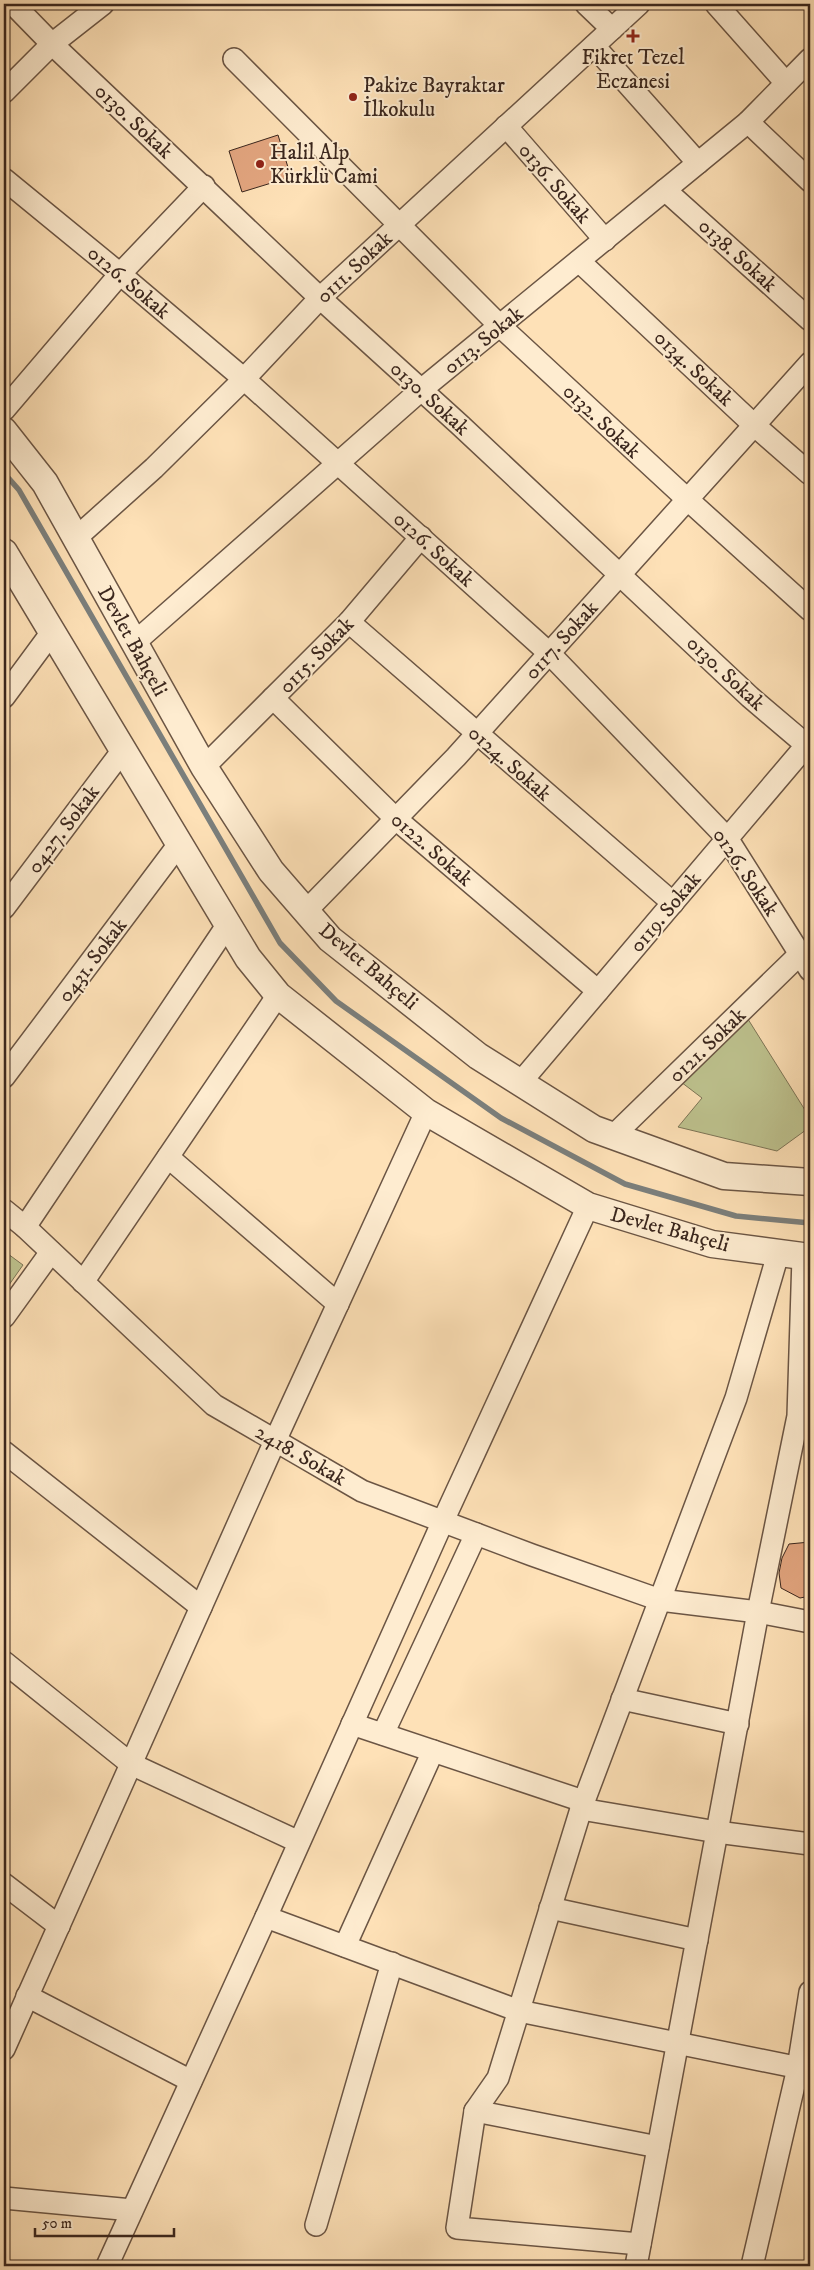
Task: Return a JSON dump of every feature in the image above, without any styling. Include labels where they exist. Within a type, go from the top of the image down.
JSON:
[{"type":"street","name":"0130. Sokak","points":[[13,4],[52,44],[320,298],[750,697],[809,746]]},
{"type":"street","points":[[4,92],[52,44],[103,4]]},
{"type":"street","points":[[586,4],[612,29]]},
{"type":"street","name":"0111. Sokak","points":[[76,538],[154,468],[244,379],[320,298],[639,4]]},
{"type":"street","points":[[716,4],[786,84]]},
{"type":"street","points":[[594,46],[698,163]]},
{"type":"street","name":"0132. Sokak","points":[[234,59],[398,226],[500,326],[810,610]]},
{"type":"street","name":"0113. Sokak","points":[[134,643],[421,390],[748,122],[810,59]]},
{"type":"street","points":[[748,122],[810,181]]},
{"type":"street","name":"0136. Sokak","points":[[506,126],[605,240]]},
{"type":"street","name":"0126. Sokak","points":[[4,179],[244,379],[549,653],[727,838],[805,962]]},
{"type":"street","points":[[4,410],[120,274],[204,186]]},
{"type":"street","name":"0138. Sokak","points":[[665,190],[810,320]]},
{"type":"street","name":"0134. Sokak","points":[[579,261],[754,425],[810,474]]},
{"type":"street","name":"0117. Sokak","points":[[306,911],[476,734],[810,363]]},
{"type":"street","name":"Devlet Bahçeli","points":[[4,430],[45,483],[204,767],[271,870],[330,939],[478,1056],[594,1129],[724,1176],[810,1182]]},
{"type":"street","name":"0115. Sokak","points":[[204,767],[349,622],[421,537]]},
{"type":"street","name":"Devlet Bahçeli","points":[[4,552],[248,958],[278,995],[426,1112],[588,1206],[712,1244],[807,1257]]},
{"type":"street","name":"0124. Sokak","points":[[349,622],[672,903]]},
{"type":"street","points":[[4,698],[52,632]]},
{"type":"street","name":"0122. Sokak","points":[[273,698],[396,819],[598,991]]},
{"type":"street","name":"0119. Sokak","points":[[520,1083],[727,838],[809,746]]},
{"type":"street","name":"0427. Sokak","points":[[4,908],[123,750]]},
{"type":"street","name":"0431. Sokak","points":[[4,1077],[179,844]]},
{"type":"street","points":[[24,1227],[228,924]]},
{"type":"street","name":"0121. Sokak","points":[[613,1136],[805,962]]},
{"type":"street","points":[[83,1282],[278,995]]},
{"type":"street","points":[[4,2049],[275,1441],[426,1112]]},
{"type":"street","points":[[168,1157],[338,1304]]},
{"type":"street","points":[[107,2266],[443,1521],[588,1206]]},
{"type":"street","name":"2418. Sokak","points":[[4,1210],[214,1406],[362,1490],[476,1534],[660,1600],[758,1612],[810,1622]]},
{"type":"street","points":[[4,1317],[51,1252]]},
{"type":"street","points":[[640,2244],[457,2228],[475,2111],[498,2078],[582,1805],[736,1398],[778,1254]]},
{"type":"street","points":[[636,2266],[758,1612],[804,1417],[807,1257]]},
{"type":"street","points":[[4,1452],[201,1607]]},
{"type":"street","points":[[384,1734],[476,1534]]},
{"type":"street","points":[[4,1662],[131,1764],[299,1842]]},
{"type":"street","points":[[622,1699],[738,1724]]},
{"type":"street","points":[[352,1724],[582,1805],[717,1832],[810,1844]]},
{"type":"street","points":[[345,1946],[433,1751]]},
{"type":"street","points":[[4,1884],[59,1926]]},
{"type":"street","points":[[550,1908],[697,1940]]},
{"type":"street","points":[[266,1917],[519,2011],[804,2069]]},
{"type":"street","points":[[316,2225],[392,1964]]},
{"type":"street","points":[[752,2266],[804,2069],[810,1992]]},
{"type":"street","points":[[28,1996],[191,2081]]},
{"type":"street","points":[[475,2111],[658,2147]]},
{"type":"street","points":[[4,2198],[132,2210]]},
{"type":"green space","points":[[746,1016],[810,1118],[810,1127],[777,1151],[678,1127],[702,1098],[681,1082]]},
{"type":"green space","points":[[4,1251],[23,1265],[4,1292]]},
{"type":"building","name":"Halil Alp Kürklü Cami","points":[[278,135],[291,177],[242,192],[229,151]]},
{"type":"building","points":[[810,1542],[810,1596],[800,1598],[781,1588],[779,1573],[782,1558],[789,1544]]},
{"type":"waterway","points":[[4,473],[19,490],[280,943],[336,1001],[501,1118],[625,1184],[736,1216],[810,1223]]},
{"type":"place","name":"Fikret Tezel Eczanesi","points":[[633,36]]},
{"type":"place","name":"Pakize Bayraktar İlkokulu","points":[[353,97]]},
{"type":"place","name":"Halil Alp Kürklü Cami","points":[[260,164]]}]
